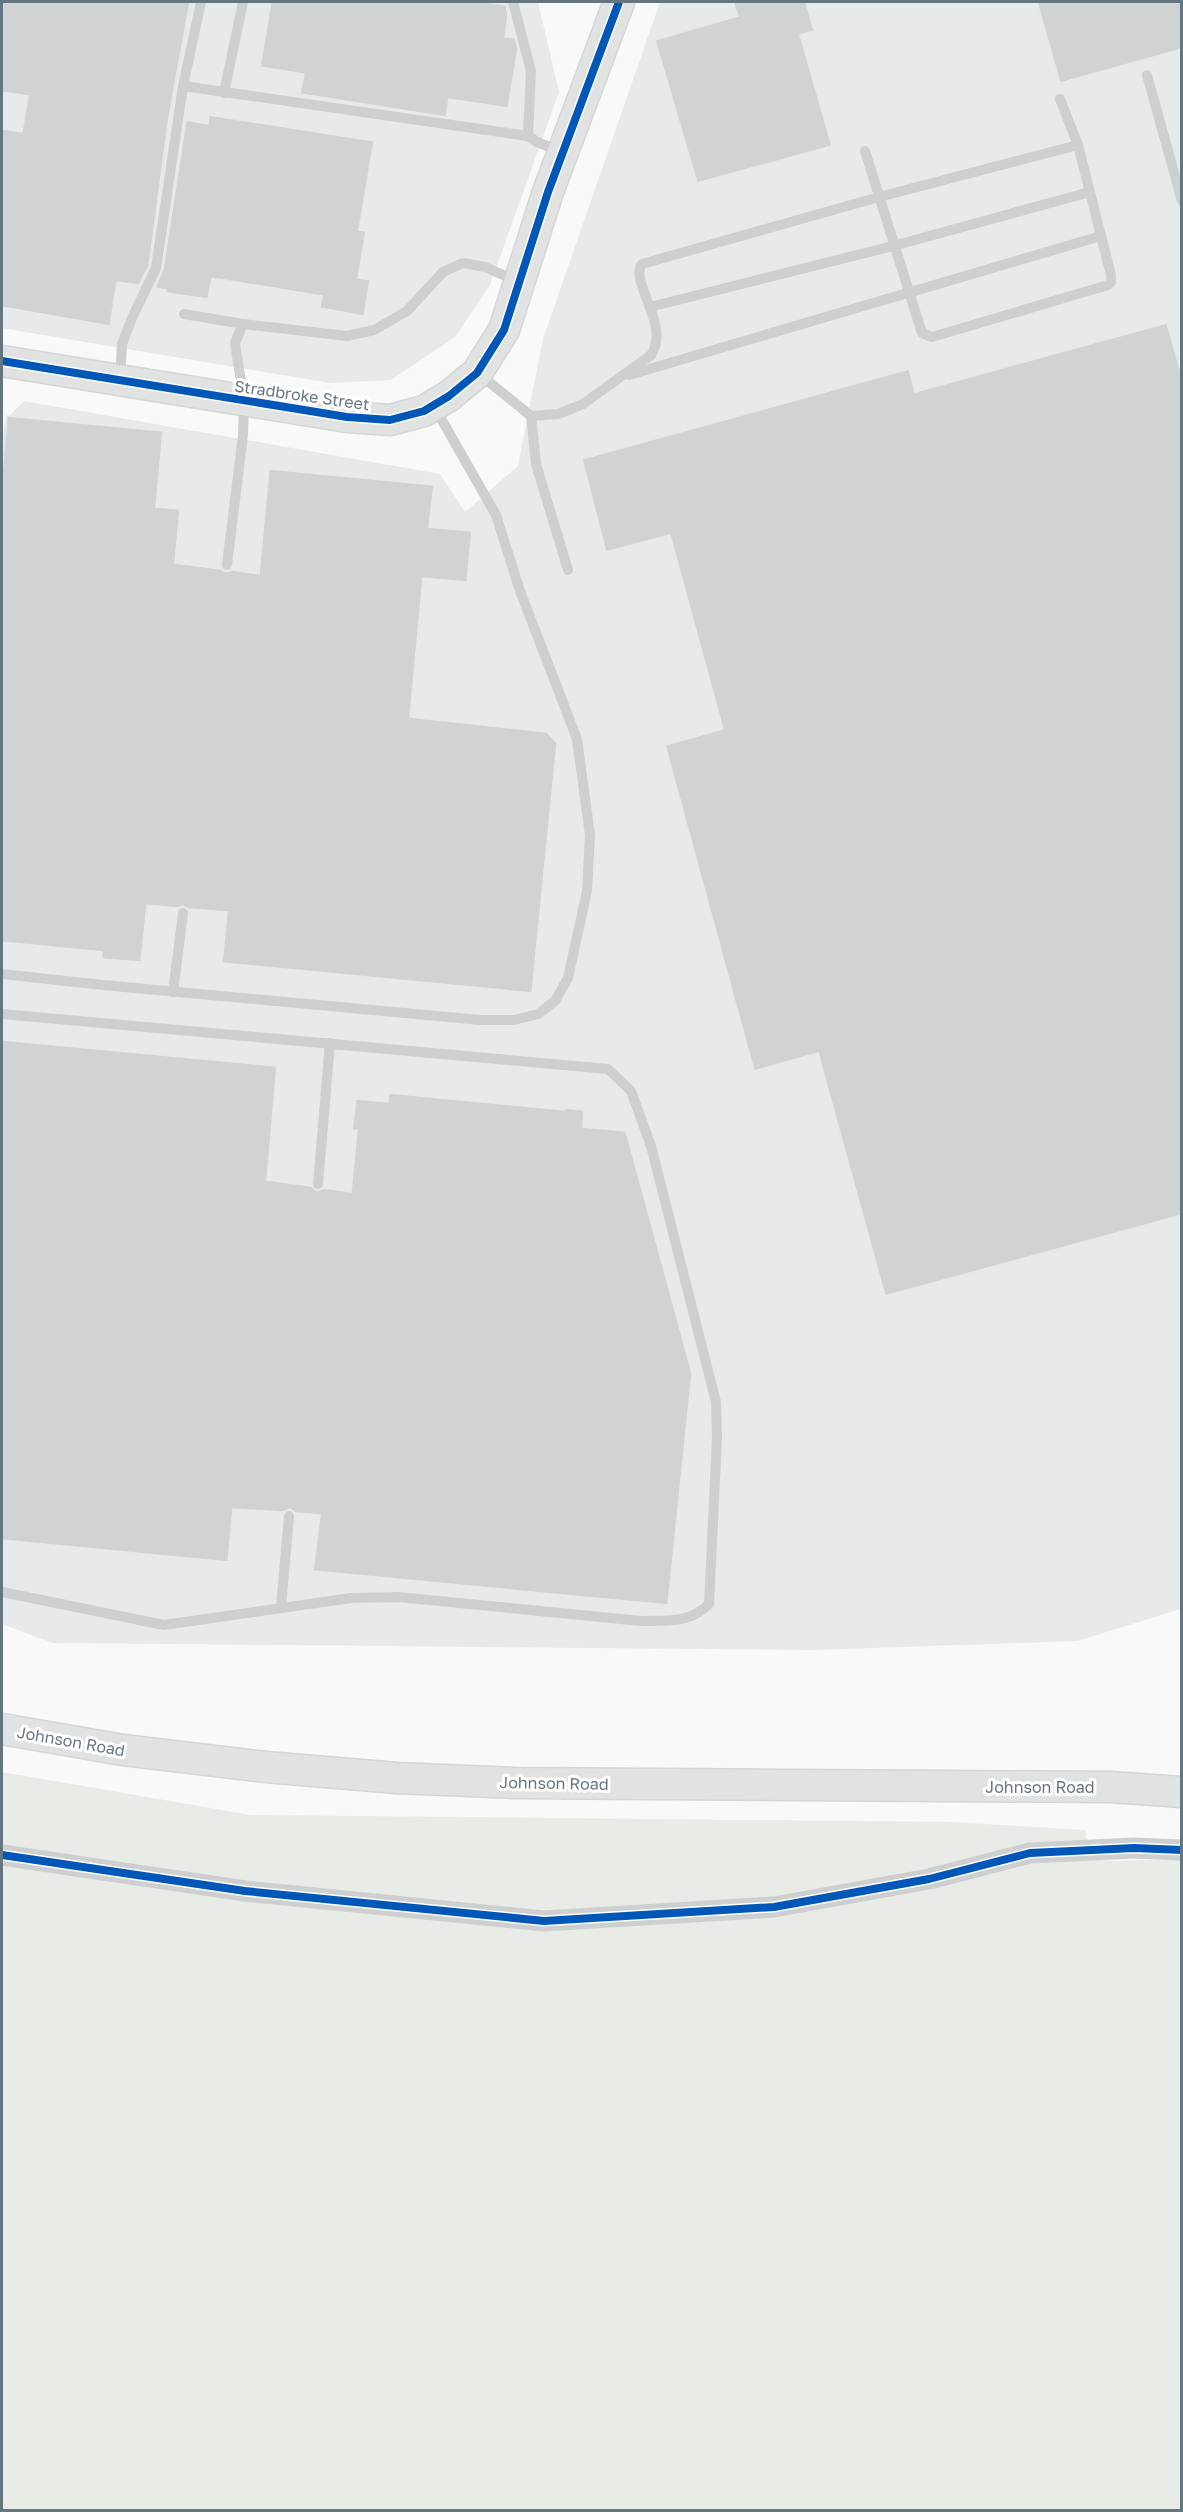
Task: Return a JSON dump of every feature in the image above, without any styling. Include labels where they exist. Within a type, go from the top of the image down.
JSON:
[{"type":"main road","name":"Stradbroke Street","points":[[2,361],[347,417],[390,420],[424,411],[449,396],[477,373],[504,330],[562,152],[619,2]]},
{"type":"main road","name":"Johnson Road","points":[[2,1729],[123,1750],[266,1767],[397,1778],[514,1783],[1110,1787],[1182,1792]]},
{"type":"main road","name":"Johnson Road","points":[[1110,1787],[1182,1776]]},
{"type":"street","points":[[2,1855],[245,1891],[544,1921],[774,1907],[928,1879],[1030,1853],[1134,1848],[1182,1850]]},
{"type":"lane","points":[[120,380],[122,344],[156,268],[183,86],[201,2]]},
{"type":"lane","points":[[224,93],[243,2]]},
{"type":"lane","points":[[513,2],[531,72],[528,136]]},
{"type":"lane","points":[[1147,75],[1182,201]]},
{"type":"lane","points":[[183,86],[528,136],[562,152]]},
{"type":"lane","points":[[865,151],[922,333],[932,337],[1108,285],[1111,282],[1111,274],[1078,145],[1060,99]]},
{"type":"lane","points":[[477,373],[531,416],[558,414],[584,404],[623,377],[651,355],[656,348],[659,335],[639,274],[642,264],[879,197],[1078,145]]},
{"type":"lane","points":[[650,307],[893,246],[1090,192]]},
{"type":"lane","points":[[623,377],[1101,236]]},
{"type":"lane","points":[[184,314],[243,324],[347,336],[374,330],[407,311],[443,272],[463,263],[485,267],[519,282]]},
{"type":"lane","points":[[226,566],[243,435],[244,401],[235,343],[243,324]]},
{"type":"lane","points":[[2,974],[480,1020],[514,1020],[538,1014],[555,1001],[568,978],[587,891],[590,835],[577,739],[520,591],[496,515],[434,405]]},
{"type":"lane","points":[[531,416],[536,464],[567,570]]},
{"type":"lane","points":[[173,992],[183,913]]},
{"type":"lane","points":[[2,1014],[608,1069],[631,1091],[651,1146],[716,1402],[717,1438],[709,1604],[699,1614],[678,1620],[641,1621],[398,1597],[351,1598],[164,1625],[2,1592]]},
{"type":"lane","points":[[318,1184],[330,1043]]},
{"type":"lane","points":[[281,1607],[289,1516]]},
{"type":"shaded area","points":[[2,2],[538,2],[559,92],[490,285],[455,337],[391,380],[331,383],[2,328]]},
{"type":"shaded area","points":[[660,2],[1181,2],[1181,1609],[1077,1641],[814,1650],[53,1643],[2,1624],[2,440],[5,420],[24,401],[440,474],[465,512],[518,466],[543,339]]},
{"type":"shaded area","points":[[2,1772],[251,1815],[951,1822],[1085,1830],[1089,1859],[1114,1861],[1181,1859],[1181,2510],[2,2510]]},
{"type":"building","points":[[2,2],[190,2],[169,117],[149,266],[139,285],[117,282],[110,326],[2,307],[2,129],[22,132],[28,96],[2,92]]},
{"type":"building","points":[[271,2],[486,2],[506,5],[508,14],[505,37],[515,38],[518,49],[508,108],[449,99],[446,117],[300,94],[304,74],[260,67]]},
{"type":"building","points":[[733,2],[806,2],[814,31],[800,35],[832,146],[697,183],[655,40],[738,16]]},
{"type":"building","points":[[1037,2],[1182,2],[1182,49],[1060,83]]},
{"type":"building","points":[[209,115],[374,141],[359,230],[366,231],[358,278],[370,280],[364,316],[320,308],[322,296],[212,278],[208,299],[166,293],[166,290],[155,288],[163,269],[186,120],[208,124]]},
{"type":"building","points":[[1167,323],[1182,376],[1182,1215],[885,1296],[818,1053],[754,1071],[665,745],[723,729],[670,535],[606,552],[582,459],[909,369],[915,392]]},
{"type":"building","points":[[7,416],[163,431],[156,507],[180,509],[175,563],[221,569],[226,572],[232,570],[259,574],[269,469],[434,485],[429,527],[472,531],[467,582],[423,578],[410,717],[547,732],[557,743],[532,993],[222,963],[227,912],[189,909],[183,906],[177,908],[147,905],[141,962],[102,959],[102,952],[2,942],[2,473]]},
{"type":"building","points":[[2,1040],[277,1066],[267,1180],[311,1186],[317,1191],[324,1188],[351,1192],[357,1130],[352,1130],[356,1099],[388,1102],[389,1093],[584,1110],[583,1127],[626,1131],[692,1373],[668,1605],[313,1571],[320,1515],[296,1513],[290,1509],[283,1512],[233,1509],[228,1562],[2,1540]]},
{"type":"cycle path","points":[[2,361],[347,417],[390,420],[424,411],[449,396],[477,373],[504,330],[548,192],[619,2]]},
{"type":"cycle path","points":[[2,1855],[245,1891],[544,1921],[774,1907],[929,1879],[1030,1853],[1134,1848],[1182,1850]]}]
